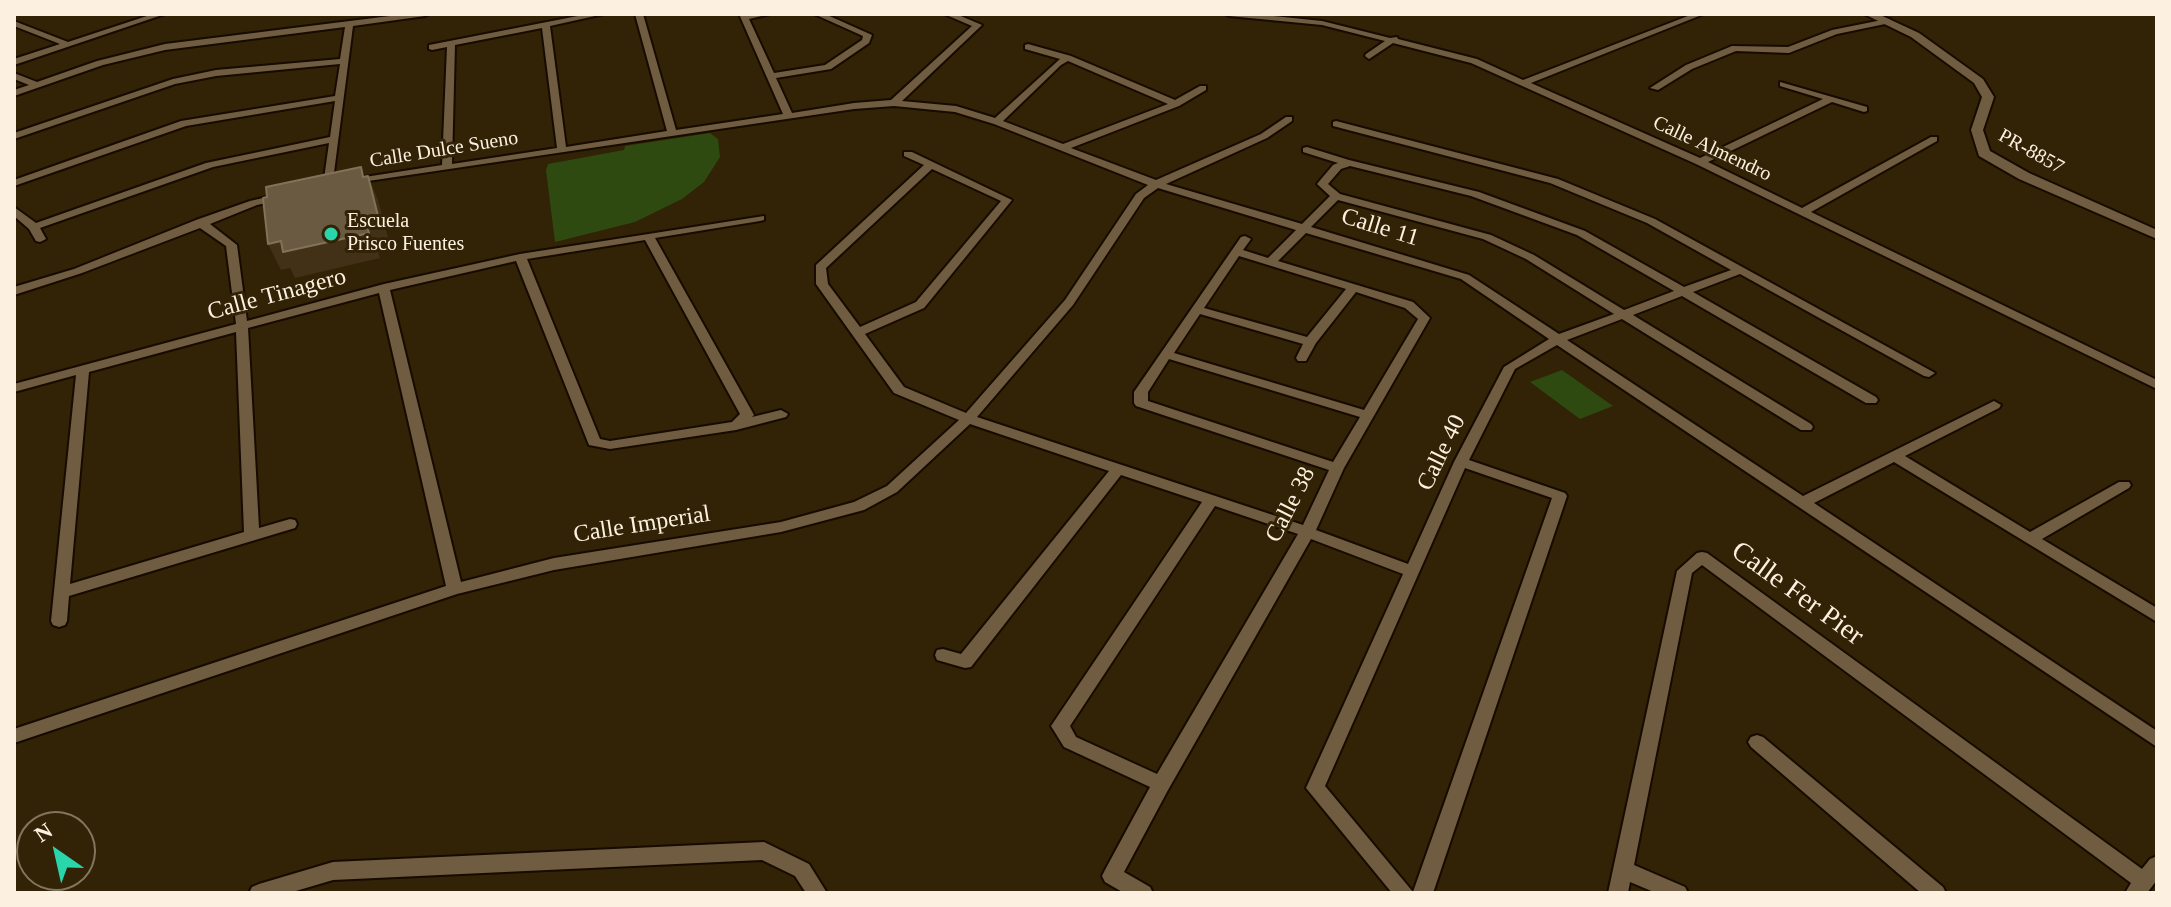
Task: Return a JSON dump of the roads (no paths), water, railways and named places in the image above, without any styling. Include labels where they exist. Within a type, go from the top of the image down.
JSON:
[{"type":"street","points":[[14,62],[161,14]]},
{"type":"street","points":[[14,93],[165,47],[425,14]]},
{"type":"street","points":[[432,47],[600,14]]},
{"type":"street","points":[[639,14],[672,133]]},
{"type":"street","points":[[766,14],[744,16],[788,115]]},
{"type":"street","points":[[772,76],[828,67],[866,41],[868,35],[818,14]]},
{"type":"street","points":[[894,103],[978,25],[948,14]]},
{"type":"street","name":"Calle Almendro","points":[[1229,14],[1322,23],[1474,61],[1700,162],[2157,385]]},
{"type":"street","points":[[1525,82],[1700,14]]},
{"type":"street","name":"PR-8857","points":[[1869,14],[1933,47],[1973,73],[1988,97],[1977,130],[1984,153],[2024,176],[2157,235]]},
{"type":"street","points":[[1655,88],[1689,67],[1735,48],[1783,51],[1835,32],[1887,21]]},
{"type":"street","points":[[14,23],[69,45]]},
{"type":"street","points":[[546,25],[562,150]]},
{"type":"street","points":[[328,186],[337,98],[349,26]]},
{"type":"street","points":[[1369,56],[1394,39]]},
{"type":"street","points":[[447,167],[451,43]]},
{"type":"street","points":[[1028,47],[1068,58],[1176,104]]},
{"type":"street","points":[[997,122],[1058,63],[1068,58]]},
{"type":"street","points":[[14,136],[173,82],[216,73],[343,61]]},
{"type":"street","points":[[14,76],[37,85]]},
{"type":"street","points":[[1783,84],[1864,109]]},
{"type":"street","points":[[1064,147],[1176,104],[1203,88]]},
{"type":"street","points":[[14,183],[184,123],[337,98]]},
{"type":"street","points":[[1700,162],[1831,99]]},
{"type":"street","name":"Calle Dulce Sueno","points":[[313,189],[788,115],[894,103]]},
{"type":"street","name":"Calle 11","points":[[894,103],[956,109],[1156,184],[1465,277],[2157,740]]},
{"type":"street","points":[[1156,184],[1264,136],[1289,119]]},
{"type":"street","points":[[1336,124],[1554,181],[1651,221],[1929,373]]},
{"type":"street","points":[[34,227],[210,165],[333,139]]},
{"type":"street","points":[[1803,212],[1934,139]]},
{"type":"street","points":[[1307,150],[1534,214],[1581,233],[1871,400]]},
{"type":"street","points":[[857,333],[920,305],[1007,200],[908,154]]},
{"type":"street","points":[[1349,163],[1337,167],[1322,184],[1336,196],[1487,237],[1530,257],[1806,427]]},
{"type":"street","points":[[930,165],[917,173],[820,267],[822,284],[899,390],[968,419],[1307,532],[1411,571]]},
{"type":"street","name":"Calle Imperial","points":[[14,736],[455,589],[554,564],[781,527],[859,506],[892,489],[968,419],[1069,302],[1140,196],[1156,184]]},
{"type":"street","points":[[14,291],[78,271],[254,203],[298,193]]},
{"type":"street","points":[[1270,262],[1336,196]]},
{"type":"street","points":[[14,210],[34,227],[40,239]]},
{"type":"street","name":"Calle Tinagero","points":[[14,388],[83,372],[384,288],[520,257],[760,218]]},
{"type":"street","points":[[200,222],[231,245],[242,327],[252,534]]},
{"type":"street","points":[[649,237],[747,415],[735,426]]},
{"type":"street","name":"Calle 38","points":[[1143,893],[1112,876],[1161,784],[1307,532],[1337,468],[1424,318],[1409,305],[1270,262],[1241,246],[1196,309]]},
{"type":"street","points":[[520,257],[594,442],[610,445],[735,426],[781,414]]},
{"type":"street","name":"Calle 40","points":[[1404,893],[1315,788],[1461,462],[1510,367],[1560,338],[1741,270]]},
{"type":"street","points":[[384,288],[455,589]]},
{"type":"street","points":[[1302,358],[1310,342],[1352,289]]},
{"type":"street","points":[[1310,342],[1196,309],[1141,392],[1141,403],[1337,468]]},
{"type":"street","points":[[1168,355],[1368,415]]},
{"type":"street","points":[[59,621],[83,372]]},
{"type":"street","points":[[1804,502],[1994,405]]},
{"type":"street","points":[[1895,456],[2157,616]]},
{"type":"street","points":[[1423,893],[1560,496],[1461,462]]},
{"type":"street","points":[[943,655],[965,662],[1117,470]]},
{"type":"street","points":[[2031,538],[2124,485]]},
{"type":"street","points":[[1161,784],[1070,742],[1060,726],[1210,502]]},
{"type":"street","points":[[63,592],[290,524]]},
{"type":"street","name":"Calle Fer Pier","points":[[1618,893],[1685,571],[1702,557],[2139,887]]},
{"type":"street","points":[[1757,742],[1936,893]]},
{"type":"street","points":[[259,893],[333,871],[764,851],[802,870],[817,893]]},
{"type":"street","points":[[2139,887],[2157,865]]},
{"type":"street","points":[[1623,870],[1678,893]]},
{"type":"place","name":"Escuela Prisco Fuentes","points":[[331,234]]}]
